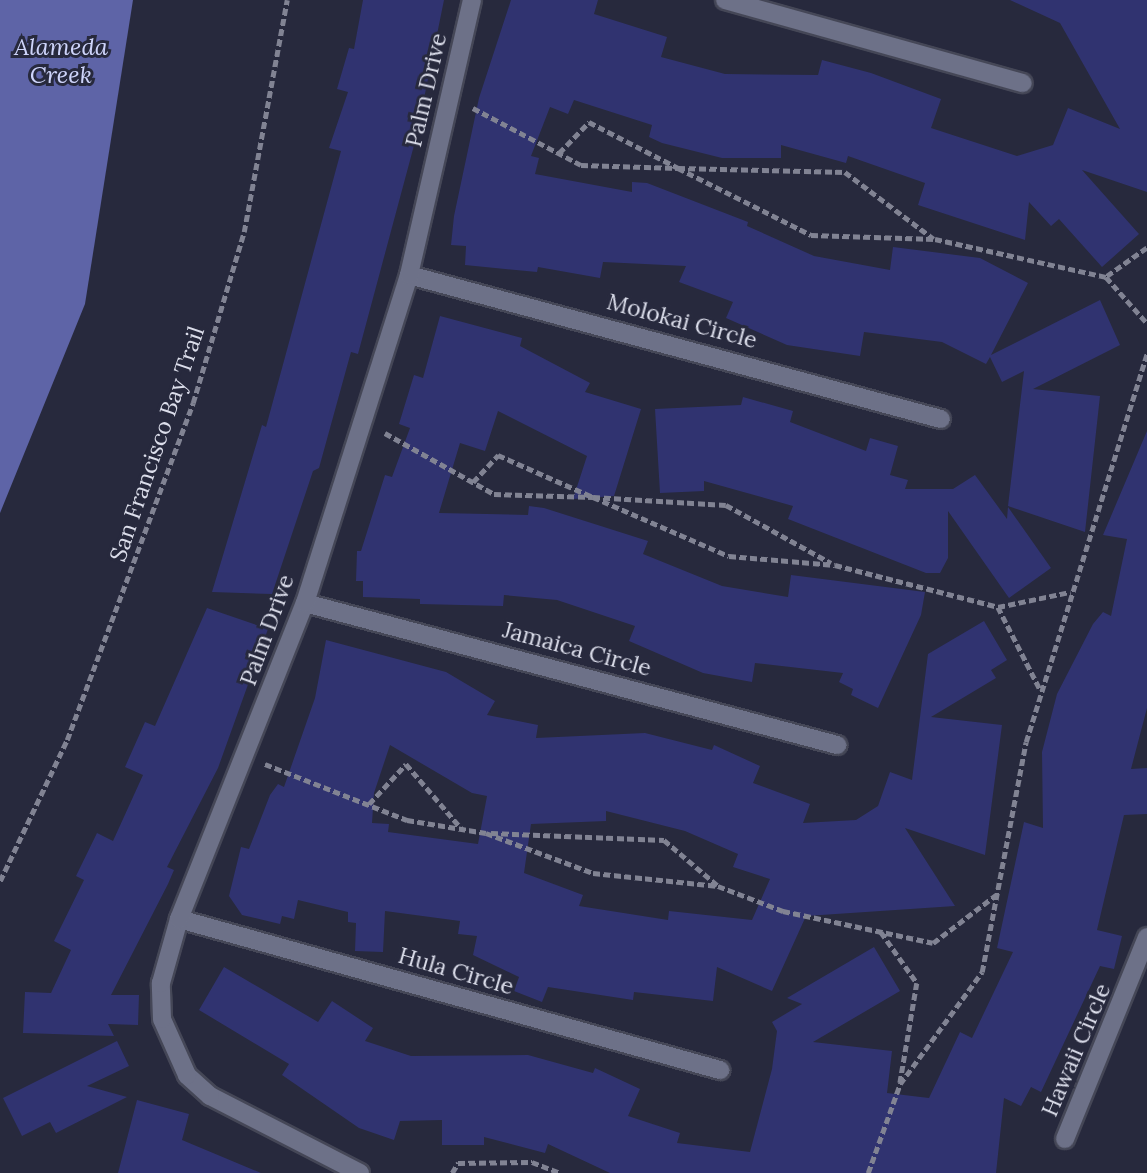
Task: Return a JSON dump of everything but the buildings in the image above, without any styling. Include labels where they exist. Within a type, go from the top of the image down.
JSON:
[{"type":"street","name":"Palm Drive","points":[[360,1173],[210,1096],[187,1075],[162,1018],[161,983],[179,919],[246,757],[304,603],[409,275],[472,0]]},
{"type":"street","points":[[725,0],[1023,83]]},
{"type":"street","name":"Molokai Circle","points":[[409,275],[940,419]]},
{"type":"street","name":"Jamaica Circle","points":[[304,603],[837,745]]},
{"type":"street","name":"Hula Circle","points":[[179,919],[720,1070]]},
{"type":"street","name":"Hawaii Circle","points":[[1065,1139],[1140,984],[1147,937]]},
{"type":"path","name":"San Francisco Bay Trail","points":[[0,881],[67,740],[193,403],[244,232],[287,0]]},
{"type":"path","points":[[449,102],[473,108],[581,165],[845,172],[934,239]]},
{"type":"path","points":[[559,153],[589,122],[811,235],[934,239],[1106,276],[1147,323]]},
{"type":"path","points":[[1106,276],[1147,248]]},
{"type":"path","points":[[900,1083],[982,972],[1017,778],[1070,592],[1147,353]]},
{"type":"path","points":[[362,421],[494,494],[726,505],[835,565]]},
{"type":"path","points":[[473,482],[498,456],[729,556],[835,565],[998,607],[1070,592]]},
{"type":"path","points":[[998,607],[1041,692]]},
{"type":"path","points":[[246,757],[407,820],[486,833],[664,840],[718,886]]},
{"type":"path","points":[[369,804],[406,764],[462,829]]},
{"type":"path","points":[[486,833],[593,873],[718,886],[783,911],[933,943],[996,894]]},
{"type":"path","points":[[868,1173],[900,1083],[917,983],[881,932]]},
{"type":"path","points":[[452,1173],[458,1163],[532,1162],[561,1173]]},
{"type":"water","name":"Alameda Creek","points":[[0,0],[133,0],[85,304],[0,513]]}]
